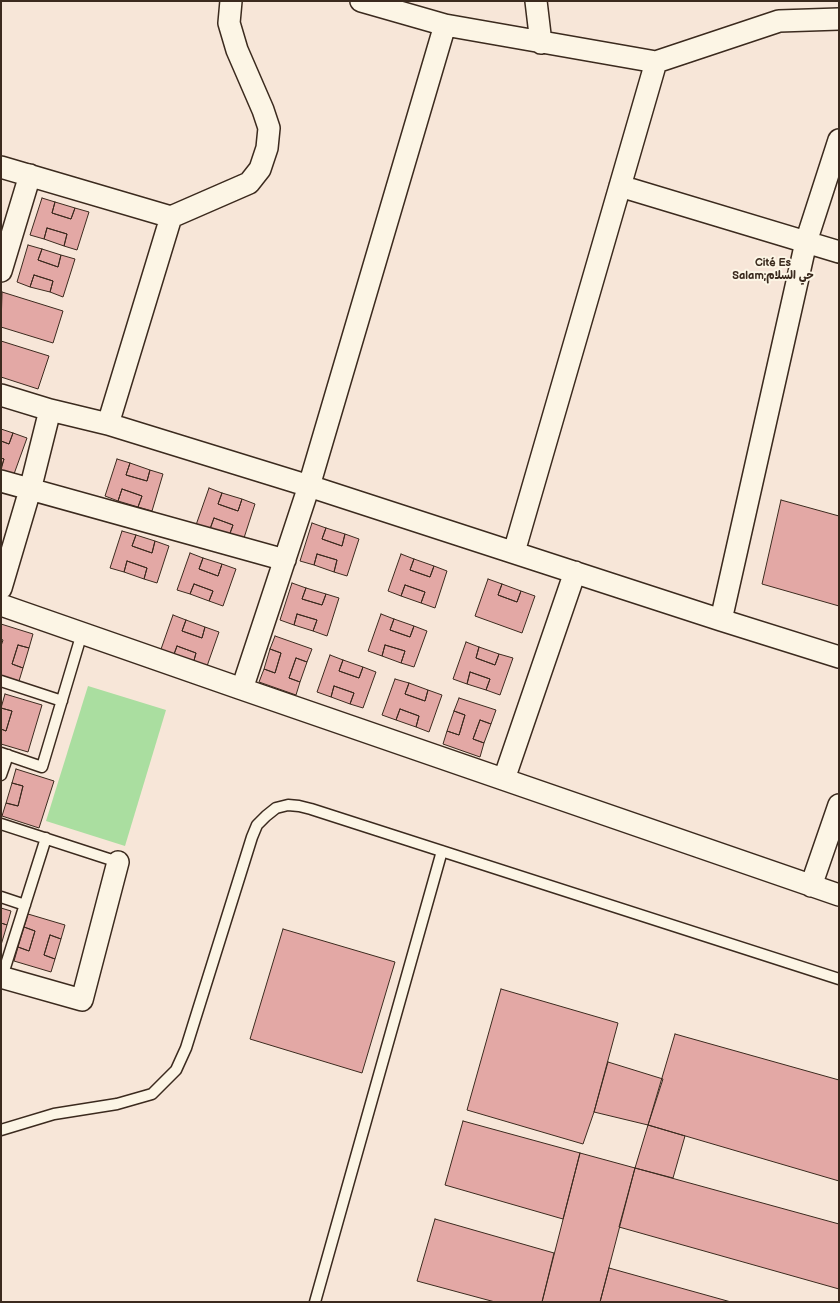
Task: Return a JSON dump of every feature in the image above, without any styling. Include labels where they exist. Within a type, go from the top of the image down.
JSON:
[{"type":"street","points":[[1,167],[171,217],[249,183],[260,169],[267,148],[269,128],[237,50],[229,23],[231,1]]},
{"type":"street","points":[[361,1],[444,25],[656,62],[779,21],[839,19]]},
{"type":"street","points":[[536,1],[541,43]]},
{"type":"street","points":[[242,689],[309,486],[444,25]]},
{"type":"street","points":[[514,552],[656,62]]},
{"type":"street","points":[[721,620],[806,242],[839,140]]},
{"type":"street","points":[[1,271],[30,175]]},
{"type":"street","points":[[620,186],[839,252]]},
{"type":"street","points":[[108,424],[171,217]]},
{"type":"street","points":[[1,395],[50,410],[108,424],[309,486],[839,657]]},
{"type":"street","points":[[1,588],[7,548],[30,490],[50,410]]},
{"type":"street","points":[[1,481],[285,560]]},
{"type":"street","points":[[504,780],[575,572]]},
{"type":"street","points":[[1,605],[839,895]]},
{"type":"street","points":[[811,886],[839,805]]},
{"type":"street","points":[[1,977],[82,1000],[118,862]]},
{"type":"lane","points":[[1,775],[4,754],[42,768],[82,633]]},
{"type":"lane","points":[[1,681],[62,701]]},
{"type":"lane","points":[[1,1130],[54,1114],[117,1104],[152,1094],[176,1070],[186,1048],[252,837],[258,825],[276,808],[299,806],[311,809],[839,979]]},
{"type":"lane","points":[[1,824],[118,862]]},
{"type":"lane","points":[[1,977],[46,838]]},
{"type":"lane","points":[[315,1302],[442,851]]},
{"type":"lane","points":[[1,898],[25,905]]},
{"type":"green space","points":[[88,686],[166,710],[125,846],[46,821]]},
{"type":"building","points":[[42,198],[55,202],[52,213],[71,219],[75,208],[89,212],[77,250],[64,246],[67,234],[47,228],[44,239],[30,235]]},
{"type":"building","points":[[55,202],[75,208],[71,219],[52,213]]},
{"type":"building","points":[[47,228],[67,234],[64,246],[44,239]]},
{"type":"building","points":[[28,245],[42,249],[38,260],[58,267],[61,255],[75,259],[63,297],[50,292],[53,281],[34,275],[30,287],[17,282]]},
{"type":"building","points":[[42,249],[61,255],[58,267],[38,260]]},
{"type":"building","points":[[34,275],[53,281],[50,292],[30,287]]},
{"type":"building","points":[[2,292],[63,311],[53,343],[1,327]]},
{"type":"building","points":[[1,341],[49,356],[38,389],[1,377]]},
{"type":"building","points":[[1,429],[13,433],[9,444],[1,441]]},
{"type":"building","points":[[13,433],[27,438],[14,474],[1,470],[4,459],[1,458],[1,441],[9,444]]},
{"type":"building","points":[[1,458],[4,459],[1,468]]},
{"type":"building","points":[[117,459],[130,463],[126,475],[147,481],[150,470],[163,474],[152,511],[138,507],[142,496],[122,489],[118,501],[105,496]]},
{"type":"building","points":[[130,463],[150,470],[147,481],[126,475]]},
{"type":"building","points":[[209,488],[222,493],[218,504],[238,511],[242,499],[255,504],[243,541],[229,536],[233,525],[214,518],[210,529],[196,525]]},
{"type":"building","points":[[122,489],[142,496],[138,507],[118,501]]},
{"type":"building","points":[[222,493],[242,499],[238,511],[218,504]]},
{"type":"building","points":[[781,500],[839,516],[839,606],[762,584]]},
{"type":"building","points":[[214,518],[233,525],[229,536],[210,529]]},
{"type":"building","points":[[312,523],[326,528],[322,539],[342,546],[345,534],[359,539],[347,576],[334,572],[337,560],[317,554],[314,565],[300,561]]},
{"type":"building","points":[[326,528],[345,534],[342,546],[322,539]]},
{"type":"building","points":[[122,531],[136,535],[132,546],[152,553],[155,541],[169,546],[157,583],[144,579],[147,568],[127,561],[124,572],[110,568]]},
{"type":"building","points":[[136,535],[155,541],[152,553],[132,546]]},
{"type":"building","points":[[190,553],[203,558],[199,569],[218,576],[222,564],[236,569],[223,606],[209,601],[213,591],[194,584],[190,594],[177,590]]},
{"type":"building","points":[[317,554],[337,560],[334,572],[314,565]]},
{"type":"building","points":[[401,554],[414,559],[410,570],[430,577],[434,566],[447,571],[435,608],[421,603],[425,592],[405,585],[401,596],[388,591]]},
{"type":"building","points":[[203,558],[222,564],[218,576],[199,569]]},
{"type":"building","points":[[414,559],[434,566],[430,577],[410,570]]},
{"type":"building","points":[[127,561],[147,568],[144,579],[124,572]]},
{"type":"building","points":[[488,579],[502,584],[498,595],[517,602],[521,591],[535,596],[522,633],[475,616]]},
{"type":"building","points":[[292,583],[306,588],[302,599],[322,605],[326,594],[339,598],[327,636],[313,631],[317,620],[297,614],[294,625],[280,620]]},
{"type":"building","points":[[194,584],[213,591],[209,601],[190,594]]},
{"type":"building","points":[[502,584],[521,591],[517,602],[498,595]]},
{"type":"building","points":[[405,585],[425,592],[421,603],[401,596]]},
{"type":"building","points":[[306,588],[326,594],[322,605],[302,599]]},
{"type":"building","points":[[297,614],[317,620],[313,631],[294,625]]},
{"type":"building","points":[[381,614],[394,619],[390,630],[410,637],[414,626],[427,631],[414,667],[401,663],[405,651],[385,645],[382,656],[368,651]]},
{"type":"building","points":[[173,615],[186,620],[182,631],[202,638],[205,627],[219,632],[206,669],[193,664],[196,653],[177,646],[173,657],[160,652]]},
{"type":"building","points":[[394,619],[414,626],[410,637],[390,630]]},
{"type":"building","points":[[186,620],[205,627],[202,638],[182,631]]},
{"type":"building","points":[[1,624],[33,634],[29,648],[18,645],[12,664],[23,668],[19,681],[1,676],[1,646],[3,640],[1,639]]},
{"type":"building","points":[[275,636],[312,649],[307,662],[296,658],[289,678],[300,682],[296,695],[259,682],[264,669],[275,673],[281,653],[270,649]]},
{"type":"building","points":[[466,642],[479,647],[476,658],[495,665],[499,654],[513,658],[500,695],[486,690],[490,679],[470,672],[467,684],[453,679]]},
{"type":"building","points":[[18,645],[29,648],[23,668],[12,664]]},
{"type":"building","points":[[385,645],[405,651],[401,663],[382,656]]},
{"type":"building","points":[[177,646],[196,653],[193,664],[173,657]]},
{"type":"building","points":[[479,647],[499,654],[495,665],[476,658]]},
{"type":"building","points":[[270,649],[281,653],[275,673],[264,669]]},
{"type":"building","points":[[330,655],[343,660],[339,671],[359,678],[363,667],[376,672],[363,708],[350,704],[354,693],[334,686],[331,697],[317,692]]},
{"type":"building","points":[[296,658],[307,662],[300,682],[289,678]]},
{"type":"building","points":[[343,660],[363,667],[359,678],[339,671]]},
{"type":"building","points":[[470,672],[490,679],[486,690],[467,684]]},
{"type":"building","points":[[395,679],[409,683],[405,694],[425,701],[428,690],[442,695],[429,732],[416,727],[419,716],[400,709],[396,720],[382,715]]},
{"type":"building","points":[[409,683],[428,690],[425,701],[405,694]]},
{"type":"building","points":[[334,686],[354,693],[350,704],[331,697]]},
{"type":"building","points":[[5,694],[42,705],[28,752],[1,744],[1,729],[6,731],[12,711],[1,708]]},
{"type":"building","points":[[459,698],[496,710],[491,724],[480,720],[473,739],[484,743],[480,757],[443,744],[447,731],[459,735],[465,715],[454,711]]},
{"type":"building","points":[[1,708],[12,711],[6,731],[1,729]]},
{"type":"building","points":[[400,709],[419,716],[416,727],[396,720]]},
{"type":"building","points":[[454,711],[465,715],[459,735],[447,731]]},
{"type":"building","points":[[480,720],[491,724],[484,743],[473,739]]},
{"type":"building","points":[[16,769],[54,781],[39,828],[2,816],[6,803],[18,806],[23,786],[12,783]]},
{"type":"building","points":[[12,783],[23,786],[18,806],[6,803]]},
{"type":"building","points":[[1,908],[11,911],[7,925],[1,923]]},
{"type":"building","points":[[28,914],[65,925],[61,939],[50,935],[44,955],[55,959],[51,972],[14,961],[18,947],[29,951],[35,931],[24,927]]},
{"type":"building","points":[[1,923],[7,925],[1,945]]},
{"type":"building","points":[[24,927],[35,931],[29,951],[18,947]]},
{"type":"building","points":[[283,929],[395,962],[362,1073],[250,1039]]},
{"type":"building","points":[[50,935],[61,939],[55,959],[44,955]]},
{"type":"building","points":[[501,989],[618,1023],[594,1112],[583,1144],[467,1110]]},
{"type":"building","points":[[675,1034],[839,1080],[839,1181],[648,1125]]},
{"type":"building","points":[[608,1062],[663,1079],[648,1125],[594,1112]]},
{"type":"building","points":[[463,1121],[580,1153],[563,1219],[445,1185]]},
{"type":"building","points":[[648,1125],[685,1136],[673,1178],[635,1168]]},
{"type":"building","points":[[580,1153],[635,1168],[600,1302],[542,1302]]},
{"type":"building","points":[[635,1168],[839,1224],[839,1289],[619,1227]]},
{"type":"building","points":[[435,1219],[554,1253],[542,1302],[495,1302],[417,1281]]},
{"type":"building","points":[[609,1268],[731,1302],[600,1302]]},
{"type":"district","name":"Cité Es Salam;حي السلام","points":[[773,269]]}]
